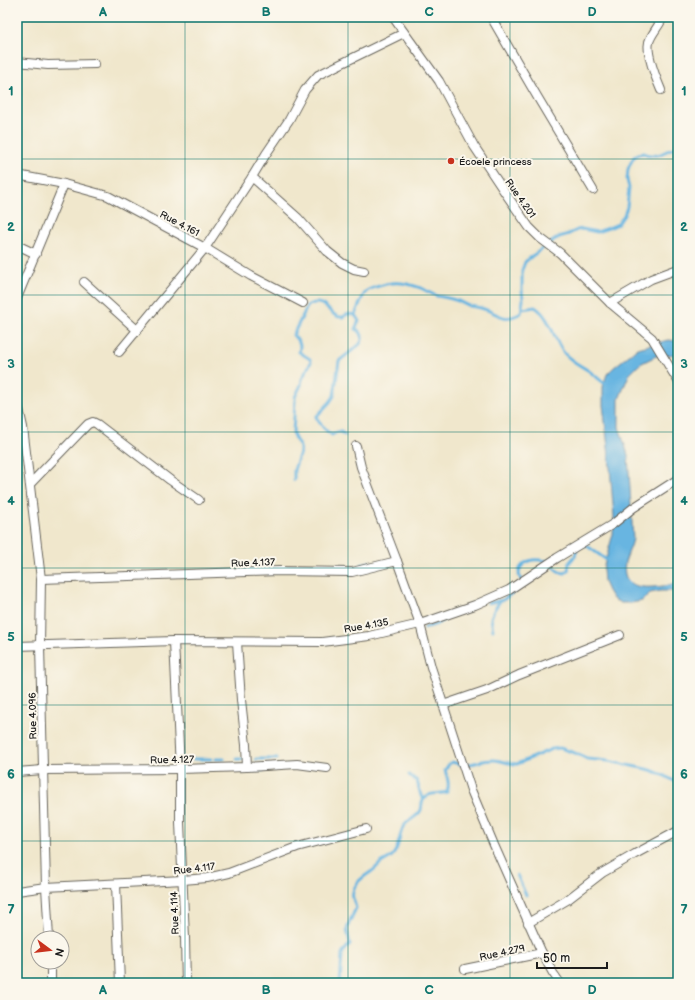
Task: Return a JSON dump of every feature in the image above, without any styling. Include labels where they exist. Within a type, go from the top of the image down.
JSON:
[{"type":"street","name":"Rue 4.201","points":[[392,17],[439,81],[474,146],[529,227],[540,238],[560,253],[610,303],[652,338],[678,381]]},
{"type":"street","points":[[661,90],[652,67],[649,47],[650,39],[663,17]]},
{"type":"street","points":[[492,18],[593,190]]},
{"type":"street","points":[[303,303],[251,276],[205,248],[289,120],[305,90],[318,75],[404,33]]},
{"type":"street","points":[[17,62],[48,65],[95,64]]},
{"type":"street","name":"Rue 4.161","points":[[17,175],[64,184],[108,196],[205,248],[119,352]]},
{"type":"street","points":[[252,177],[298,218],[327,251],[342,263],[354,269],[364,270]]},
{"type":"street","points":[[17,298],[64,184]]},
{"type":"street","points":[[17,245],[36,254]]},
{"type":"street","points":[[610,303],[651,280],[678,269]]},
{"type":"street","points":[[84,282],[137,330]]},
{"type":"street","name":"Rue 4.096","points":[[17,400],[23,427],[41,579],[40,646],[46,887],[49,930]]},
{"type":"street","points":[[30,484],[88,424],[93,422],[199,500]]},
{"type":"street","points":[[356,446],[363,473],[420,624],[431,667],[471,790],[528,923],[542,953],[560,983]]},
{"type":"street","name":"Rue 4.135","points":[[17,646],[174,641],[322,642],[369,636],[420,624],[476,605],[509,590],[557,558],[613,524],[633,508],[678,479]]},
{"type":"street","name":"Rue 4.137","points":[[41,579],[279,571],[352,572],[397,560]]},
{"type":"street","points":[[443,705],[487,690],[519,675],[620,635]]},
{"type":"street","name":"Rue 4.114","points":[[174,641],[180,769],[180,822],[186,983]]},
{"type":"street","points":[[237,642],[247,767]]},
{"type":"street","name":"Rue 4.127","points":[[17,772],[43,770],[180,769],[297,764],[327,768]]},
{"type":"street","name":"Rue 4.117","points":[[17,891],[46,887],[207,878],[230,873],[297,848],[366,829]]},
{"type":"street","points":[[528,923],[567,900],[602,873],[678,831]]},
{"type":"street","points":[[116,884],[120,983]]},
{"type":"street","name":"Rue 4.279","points":[[466,969],[542,953]]},
{"type":"street","points":[[51,970],[52,983]]},
{"type":"water","points":[[668,340],[678,341],[678,354],[656,356],[640,364],[629,375],[619,399],[619,427],[628,455],[633,539],[625,562],[625,573],[628,580],[634,585],[651,587],[678,584],[678,591],[660,591],[650,593],[642,601],[621,603],[613,599],[604,582],[603,569],[613,534],[614,517],[603,405],[603,387],[607,374],[638,348]]},
{"type":"waterway","points":[[355,315],[362,298],[367,291],[391,283],[402,283],[414,286],[437,296],[457,300],[469,306],[482,308],[502,317],[515,316],[521,313],[523,300],[522,270],[525,262],[559,237],[582,229],[597,232],[618,224],[627,207],[629,188],[627,180],[628,169],[633,158],[638,154],[644,153],[649,155],[658,155],[678,146]]},
{"type":"waterway","points":[[294,480],[294,470],[300,452],[300,447],[294,437],[293,432],[295,397],[311,362],[310,359],[299,352],[300,344],[293,335],[308,305],[314,303],[324,305],[338,317],[343,317],[349,314],[355,315],[359,321],[356,329],[360,332],[362,341],[339,361],[334,396],[316,417],[323,427],[332,435],[337,432],[341,432],[345,435]]},
{"type":"waterway","points":[[522,309],[535,307],[540,311],[545,316],[564,353],[573,361],[607,384]]},
{"type":"waterway","points":[[583,543],[608,561]]},
{"type":"waterway","points":[[541,560],[547,561],[559,572],[565,573],[568,571],[569,563],[575,556],[577,548]]},
{"type":"waterway","points":[[521,580],[519,571],[523,564],[531,560],[540,560]]},
{"type":"waterway","points":[[361,565],[369,562]]},
{"type":"waterway","points":[[488,603],[503,600],[516,590]]},
{"type":"waterway","points":[[493,630],[491,618],[500,601]]},
{"type":"waterway","points":[[425,628],[437,624],[445,619]]},
{"type":"waterway","points":[[340,983],[342,955],[350,944],[347,930],[356,908],[353,894],[357,883],[381,863],[391,857],[398,846],[403,827],[419,813],[421,810],[422,801],[429,795],[447,792],[448,783],[445,770],[452,762],[469,764],[495,760],[517,764],[552,749],[560,748],[587,759],[608,761],[651,770],[678,783]]},
{"type":"waterway","points":[[190,759],[211,759]]},
{"type":"waterway","points":[[216,759],[224,759]]},
{"type":"waterway","points":[[237,759],[246,759]]},
{"type":"waterway","points":[[256,759],[277,759]]},
{"type":"waterway","points":[[248,771],[265,770]]},
{"type":"waterway","points":[[409,775],[417,781],[421,796],[424,799]]},
{"type":"waterway","points":[[517,875],[526,895]]},
{"type":"place","name":"Écoele princess","points":[[451,161]]}]
